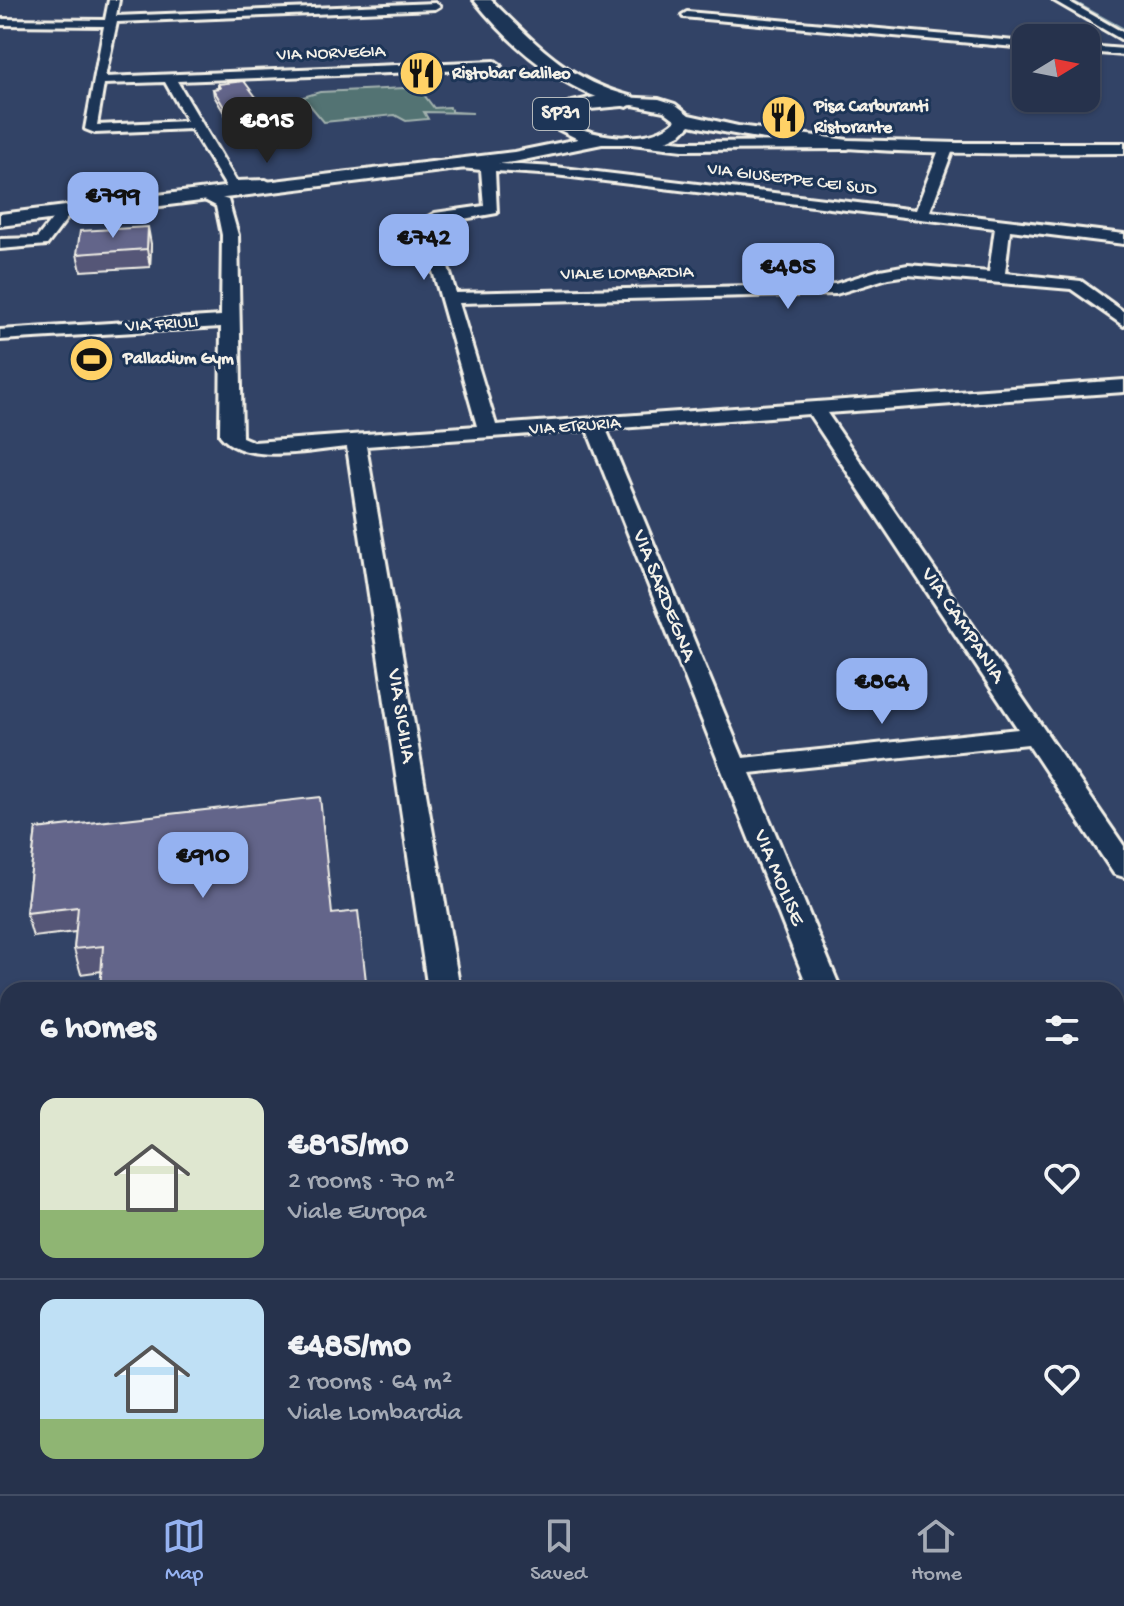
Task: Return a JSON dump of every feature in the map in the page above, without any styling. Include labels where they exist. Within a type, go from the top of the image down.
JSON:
[{"type":"highway","points":[[475,0],[522,49],[566,87],[574,106]]},
{"type":"highway","points":[[482,0],[558,74],[585,90],[627,101]]},
{"type":"main road","name":"SP31","points":[[668,134],[628,140],[602,139],[563,128],[558,123],[558,117],[574,106],[627,101],[662,106],[679,113],[684,119],[788,139],[848,145],[1124,148]]},
{"type":"main road","points":[[668,134],[682,127],[684,119]]},
{"type":"main road","points":[[488,163],[539,146],[553,139],[563,128]]},
{"type":"main road","points":[[668,134],[710,133],[788,139]]},
{"type":"main road","name":"SP31","points":[[0,222],[61,217],[304,181],[488,163],[602,139]]},
{"type":"main road","name":"SP31","points":[[0,222],[386,172]]},
{"type":"street","points":[[114,0],[90,126],[95,129],[195,125]]},
{"type":"street","points":[[1058,0],[1124,38]]},
{"type":"street","points":[[0,22],[112,21],[435,6]]},
{"type":"street","points":[[687,15],[1012,44]]},
{"type":"street","points":[[1100,50],[1124,52]]},
{"type":"street","name":"VIA NORVEGIA","points":[[100,81],[495,65]]},
{"type":"street","points":[[169,78],[221,170],[237,187],[304,181]]},
{"type":"street","points":[[628,140],[683,146],[848,145]]},
{"type":"street","points":[[921,215],[947,147]]},
{"type":"street","points":[[488,163],[492,210],[428,219],[489,433]]},
{"type":"street","name":"VIA GIUSEPPE CEI SUD","points":[[488,163],[1124,239]]},
{"type":"street","points":[[204,196],[218,186],[221,170]]},
{"type":"street","points":[[239,222],[250,197],[264,190]]},
{"type":"street","name":"VIA ETRURIA","points":[[204,196],[223,203],[239,222],[229,321],[230,435],[235,441],[262,449],[1124,386]]},
{"type":"street","points":[[0,244],[42,242],[61,217]]},
{"type":"street","points":[[996,277],[1003,225]]},
{"type":"street","name":"VIALE LOMBARDIA","points":[[450,298],[836,289],[908,270],[1075,284],[1124,321]]},
{"type":"street","name":"VIA FRIULI","points":[[0,335],[229,321]]},
{"type":"street","name":"VIA CAMPANIA","points":[[816,410],[1036,735],[1116,842],[1124,867]]},
{"type":"street","name":"VIA SARDEGNA","points":[[595,425],[732,767]]},
{"type":"street","name":"VIA SICILIA","points":[[356,442],[443,982]]},
{"type":"street","points":[[732,767],[1036,735]]},
{"type":"street","name":"VIA MOLISE","points":[[732,767],[822,982]]},
{"type":"green space","points":[[405,88],[421,91],[434,108],[449,107],[453,112],[473,113],[424,112],[428,119],[406,121],[395,115],[324,122],[303,97],[320,92]]},
{"type":"building","points":[[244,81],[278,126],[238,130],[213,89],[220,88],[218,84]]},
{"type":"building","points":[[148,227],[147,249],[77,254],[80,231]]},
{"type":"building","points":[[320,797],[332,914],[358,911],[366,982],[101,982],[103,946],[74,949],[78,907],[26,913],[36,829]]},
{"type":"waterway","points":[[1069,0],[1124,30]]},
{"type":"place","name":"Ristobar Galileo","points":[[421,74]]},
{"type":"place","name":"Pisa Carburanti Ristorante","points":[[783,117]]},
{"type":"place","name":"Palladium Gym","points":[[92,359]]}]
